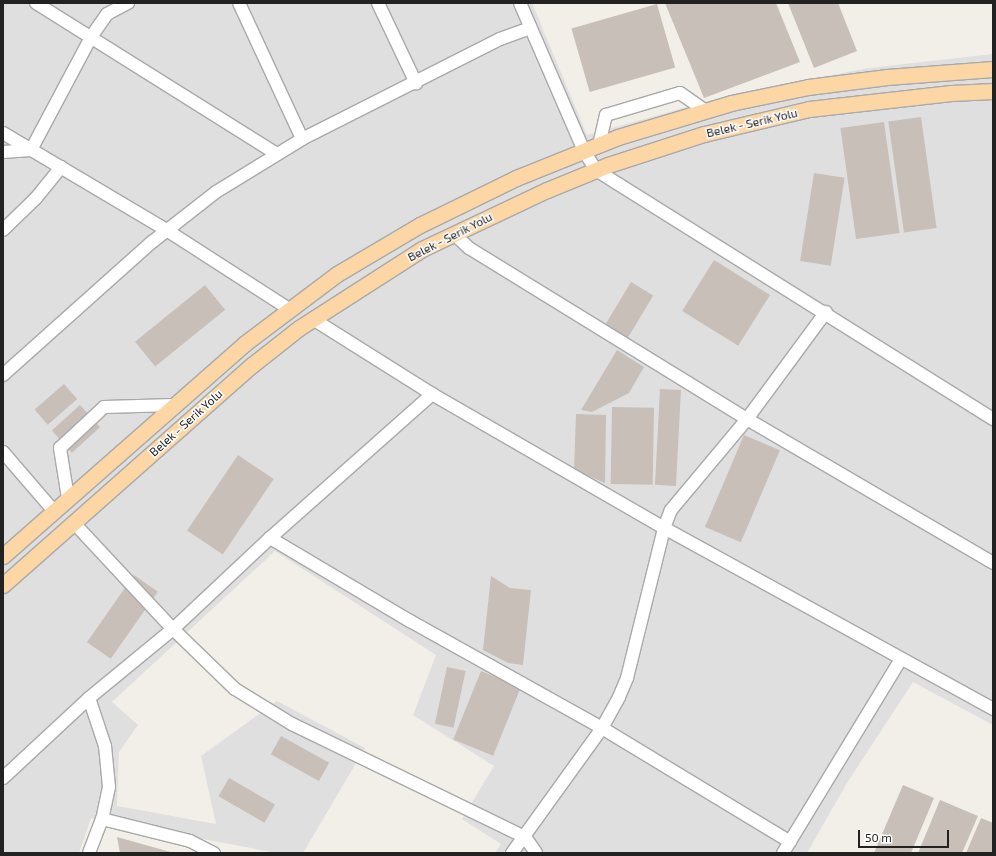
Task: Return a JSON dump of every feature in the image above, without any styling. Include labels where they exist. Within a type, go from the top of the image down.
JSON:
[{"type":"main road","name":"Belek - Serik Yolu","points":[[3,556],[244,344],[289,308],[337,274],[420,225],[516,178],[599,145],[706,111],[808,87],[887,77],[993,70]]},
{"type":"main road","name":"Belek - Serik Yolu","points":[[3,585],[252,365],[313,319],[422,249],[596,170],[704,134],[809,109],[951,92],[993,91]]},
{"type":"street","points":[[36,3],[276,154]]},
{"type":"street","points":[[32,150],[92,37],[114,3]]},
{"type":"street","points":[[107,14],[128,3]]},
{"type":"street","points":[[239,3],[302,139]]},
{"type":"street","points":[[378,3],[416,83]]},
{"type":"street","points":[[520,3],[584,151],[596,170],[826,312],[993,419]]},
{"type":"street","points":[[4,371],[152,242],[216,192],[302,139],[416,83],[500,39],[530,28]]},
{"type":"street","points":[[599,145],[606,115],[680,93],[706,111]]},
{"type":"street","points":[[3,132],[168,231],[289,308]]},
{"type":"street","points":[[3,152],[32,150]]},
{"type":"street","points":[[3,230],[36,198],[60,167]]},
{"type":"street","points":[[454,234],[469,248],[747,419],[993,563]]},
{"type":"street","points":[[512,853],[525,837],[602,728],[627,678],[664,528],[676,502],[747,419],[826,312]]},
{"type":"street","points":[[313,319],[432,394],[664,528],[993,709]]},
{"type":"street","points":[[3,778],[89,698],[173,629],[270,538],[432,394]]},
{"type":"street","points":[[68,498],[60,448],[104,407],[174,405]]},
{"type":"street","points":[[3,452],[54,511]]},
{"type":"street","points":[[74,523],[173,629],[226,681],[274,714],[525,837],[536,853]]},
{"type":"street","points":[[270,538],[410,621],[602,728],[790,842]]},
{"type":"street","points":[[783,853],[901,659]]},
{"type":"street","points":[[89,698],[105,746],[109,768],[109,787],[102,819],[89,853]]},
{"type":"street","points":[[102,819],[190,841],[214,853]]},
{"type":"shaded area","points":[[3,3],[532,3],[587,135],[737,93],[869,68],[993,54],[993,725],[913,682],[847,783],[807,853],[495,853],[501,844],[462,819],[494,766],[413,715],[436,655],[275,551],[112,702],[138,725],[119,752],[117,806],[216,824],[201,756],[277,701],[365,748],[303,853],[277,853],[91,818],[79,853],[3,853]]},
{"type":"building","points":[[665,3],[776,3],[800,62],[704,98]]},
{"type":"building","points":[[788,3],[838,3],[857,51],[814,68]]},
{"type":"building","points":[[657,4],[675,67],[590,92],[571,29]]},
{"type":"building","points":[[921,117],[937,228],[904,233],[888,122]]},
{"type":"building","points":[[884,122],[900,233],[856,239],[840,128]]},
{"type":"building","points":[[814,173],[845,178],[831,266],[800,261]]},
{"type":"building","points":[[714,260],[770,295],[738,346],[682,311]]},
{"type":"building","points":[[631,282],[653,295],[627,340],[604,327]]},
{"type":"building","points":[[205,285],[225,310],[155,367],[135,342]]},
{"type":"building","points":[[617,350],[644,367],[629,393],[592,412],[581,410]]},
{"type":"building","points":[[64,384],[77,399],[48,425],[35,410]]},
{"type":"building","points":[[660,389],[681,390],[676,486],[655,485]]},
{"type":"building","points":[[80,405],[100,427],[72,453],[52,430]]},
{"type":"building","points":[[612,407],[654,408],[653,485],[611,484]]},
{"type":"building","points":[[576,414],[606,415],[605,483],[574,470]]},
{"type":"building","points":[[744,435],[780,450],[741,542],[705,527]]},
{"type":"building","points":[[238,455],[274,479],[223,554],[187,530]]},
{"type":"building","points":[[134,575],[158,592],[111,659],[87,642]]},
{"type":"building","points":[[491,576],[510,588],[531,590],[523,665],[508,663],[483,650]]},
{"type":"building","points":[[447,667],[466,671],[454,728],[435,724]]},
{"type":"building","points":[[481,671],[521,687],[493,756],[453,740]]},
{"type":"building","points":[[281,736],[329,763],[319,781],[271,754]]},
{"type":"building","points":[[229,778],[275,804],[264,823],[218,796]]},
{"type":"building","points":[[903,785],[934,798],[911,853],[874,853]]},
{"type":"building","points":[[940,800],[978,816],[962,853],[918,853]]},
{"type":"building","points":[[981,818],[993,823],[993,853],[966,853]]},
{"type":"building","points":[[117,837],[174,853],[120,853]]}]
